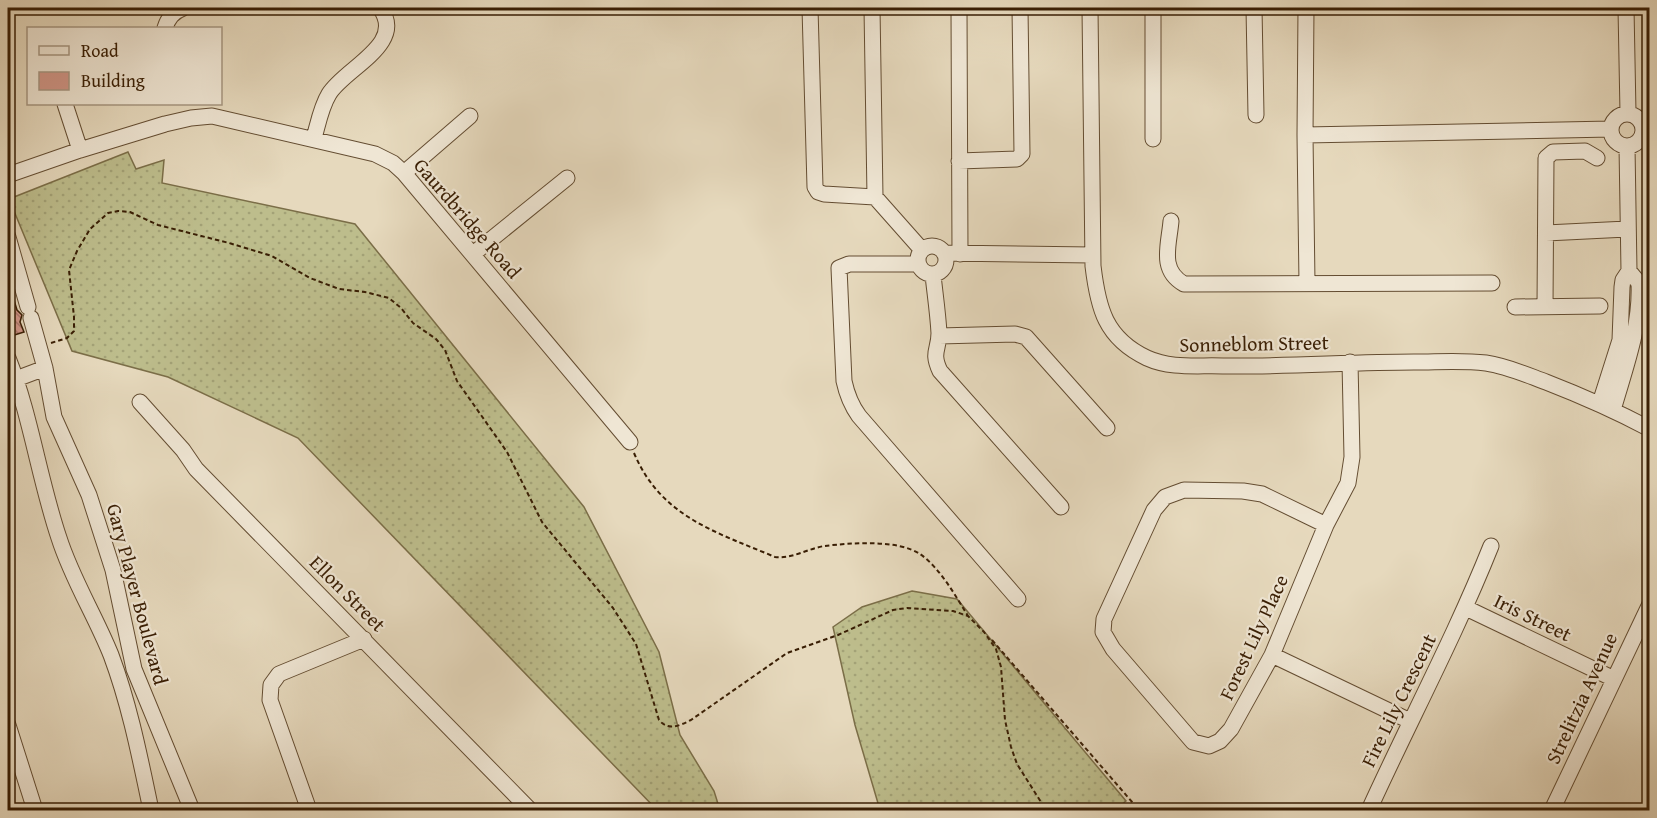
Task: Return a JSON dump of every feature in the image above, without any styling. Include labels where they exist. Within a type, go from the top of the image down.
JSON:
[{"type":"street","points":[[165,27],[168,19],[183,8]]},
{"type":"street","points":[[315,138],[328,95],[386,37],[387,19],[381,8]]},
{"type":"street","points":[[810,8],[815,187],[818,192],[824,194],[875,197]]},
{"type":"street","points":[[872,8],[875,197],[920,257],[923,272],[933,275],[942,271],[950,256],[958,161],[959,8]]},
{"type":"street","points":[[958,161],[1017,159],[1024,150],[1020,8]]},
{"type":"street","name":"Sonneblom Street","points":[[1090,8],[1093,260],[1097,300],[1103,316],[1120,339],[1147,358],[1165,364],[1179,365],[1240,366],[1350,362],[1487,363],[1512,369],[1607,406],[1650,429]]},
{"type":"street","points":[[1153,8],[1153,139]]},
{"type":"street","points":[[1254,8],[1256,116]]},
{"type":"street","points":[[1306,8],[1307,284]]},
{"type":"street","points":[[1626,8],[1628,113]]},
{"type":"street","points":[[65,105],[80,150]]},
{"type":"street","name":"Gaurdbridge Road","points":[[8,175],[188,111],[375,153],[393,163],[404,173],[630,442]]},
{"type":"street","points":[[1628,113],[1641,120],[1647,130],[1637,143],[1627,146],[1617,143],[1611,129],[1614,120],[1628,113]]},
{"type":"street","points":[[404,173],[471,116]]},
{"type":"street","points":[[1305,135],[1611,129]]},
{"type":"street","points":[[1607,406],[1614,359],[1640,297],[1639,283],[1629,271],[1627,146]]},
{"type":"street","points":[[1545,307],[1547,154],[1585,151],[1597,158]]},
{"type":"street","points":[[473,254],[567,178]]},
{"type":"street","points":[[1172,221],[1167,257],[1168,267],[1175,280],[1184,284],[1492,283]]},
{"type":"street","points":[[1546,232],[1627,229]]},
{"type":"street","name":"Gary Player Boulevard","points":[[8,237],[15,289],[30,312],[45,368],[54,417],[89,495],[112,570],[134,669],[192,810]]},
{"type":"street","points":[[1018,599],[859,417],[848,396],[844,381],[839,268],[849,264],[920,257],[931,246],[936,246],[950,256],[1093,260]]},
{"type":"street","points":[[933,275],[939,336],[935,352],[936,361],[944,377],[1061,507]]},
{"type":"street","points":[[1515,307],[1600,306]]},
{"type":"street","points":[[939,336],[1015,334],[1026,338],[1107,428]]},
{"type":"street","name":"Gary Player Boulevard","points":[[8,358],[31,428],[52,519],[67,562],[110,653],[123,689],[151,810]]},
{"type":"street","name":"Forest Lily Place","points":[[1326,525],[1262,494],[1243,490],[1184,490],[1160,501],[1154,510],[1104,619],[1103,632],[1113,649],[1192,742],[1203,746],[1215,744],[1232,729],[1272,655],[1326,525],[1348,483],[1352,457],[1350,362]]},
{"type":"street","points":[[16,379],[45,368]]},
{"type":"street","name":"Ellon Street","points":[[140,402],[183,450],[196,469],[530,810]]},
{"type":"street","name":"Fire Lily Crescent","points":[[1369,810],[1466,608],[1491,546]]},
{"type":"street","name":"Strelitzia Avenue","points":[[1552,810],[1650,604]]},
{"type":"street","name":"Iris Street","points":[[1466,608],[1614,679]]},
{"type":"street","points":[[309,810],[270,700],[271,685],[279,674],[364,639]]},
{"type":"street","points":[[1272,655],[1410,721]]},
{"type":"street","points":[[8,725],[35,810]]},
{"type":"path","points":[[39,347],[67,338],[74,331],[69,270],[76,251],[90,229],[108,213],[118,211],[130,212],[158,225],[272,256],[310,278],[339,289],[389,298],[413,323],[436,339],[445,350],[457,381],[507,452],[542,522],[613,608],[636,644],[659,720],[670,727],[691,720],[787,653],[838,635],[893,610],[926,608],[953,610],[968,616]]},
{"type":"path","points":[[630,442],[641,470],[670,504],[697,524],[775,557],[784,558],[824,546],[864,544],[903,548],[919,554],[933,566],[968,616],[1139,810]]},
{"type":"path","points":[[984,632],[996,649],[1001,667],[1005,720],[1014,756],[1046,810]]},
{"type":"green space","points":[[128,152],[136,169],[164,160],[162,183],[355,224],[584,507],[659,652],[680,735],[714,791],[720,810],[657,810],[298,438],[168,377],[72,351],[9,199]]},
{"type":"green space","points":[[912,591],[957,599],[1126,801],[1115,810],[880,810],[855,725],[833,627],[862,607]]},
{"type":"building","points":[[8,287],[10,287],[17,310],[22,315],[20,322],[24,332],[11,336],[8,325]]}]
